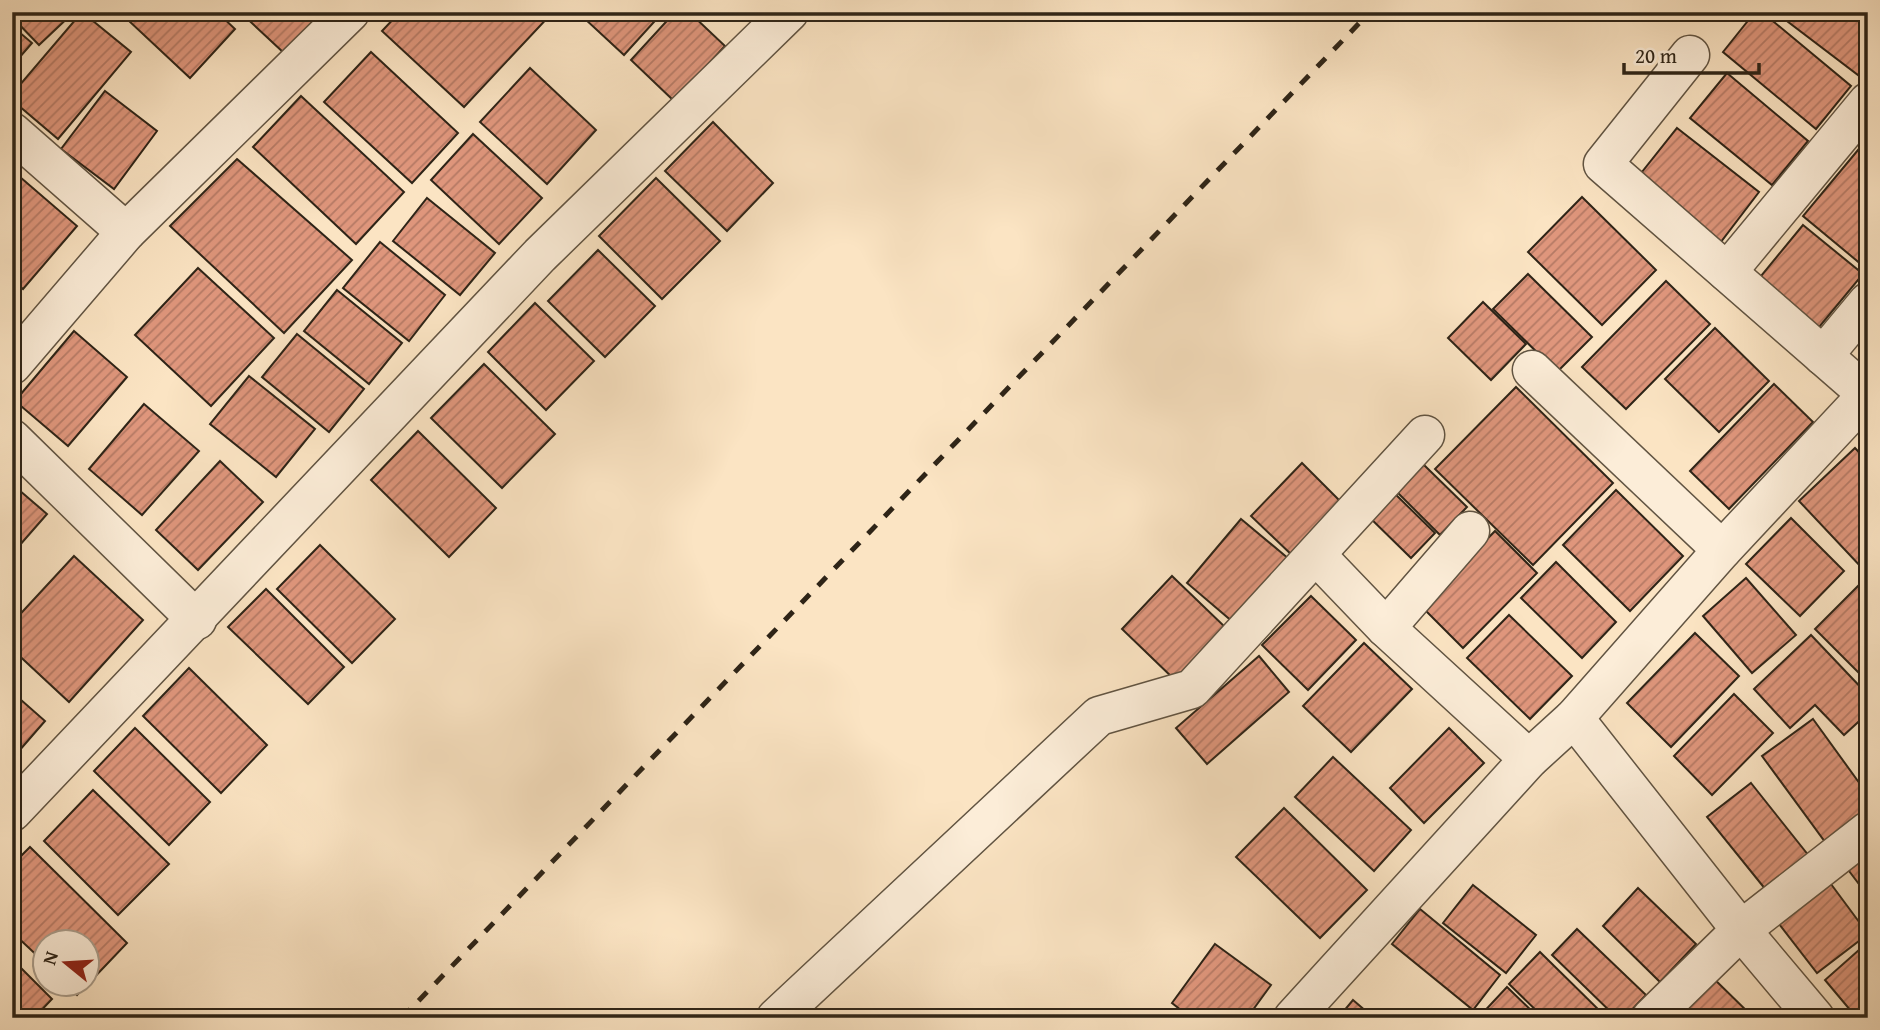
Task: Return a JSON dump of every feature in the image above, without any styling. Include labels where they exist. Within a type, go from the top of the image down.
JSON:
[{"type":"street","points":[[12,365],[126,232],[350,12]]},
{"type":"street","points":[[12,812],[197,620],[540,255],[768,19]]},
{"type":"street","points":[[1293,1018],[1529,760],[1574,718],[1722,550],[1868,395],[1602,164],[1690,55]]},
{"type":"street","points":[[1727,272],[1868,102]]},
{"type":"street","points":[[12,132],[126,232]]},
{"type":"street","points":[[1823,356],[1868,302]]},
{"type":"street","points":[[1532,370],[1722,550]]},
{"type":"street","points":[[776,1018],[1099,716],[1192,689],[1425,435]]},
{"type":"street","points":[[12,439],[197,620]]},
{"type":"street","points":[[1386,628],[1470,531]]},
{"type":"street","points":[[1316,555],[1386,628],[1529,760]]},
{"type":"street","points":[[1574,718],[1741,930],[1815,1018]]},
{"type":"street","points":[[1651,1018],[1741,930],[1868,831]]},
{"type":"building","points":[[12,12],[74,12],[39,45],[12,17]]},
{"type":"building","points":[[82,12],[131,52],[58,139],[12,100],[12,94]]},
{"type":"building","points":[[137,12],[217,12],[235,29],[190,78],[129,21]]},
{"type":"building","points":[[240,12],[322,12],[284,53]]},
{"type":"building","points":[[400,12],[553,12],[464,107],[382,31]]},
{"type":"building","points":[[591,12],[663,12],[624,55],[585,19]]},
{"type":"building","points":[[675,12],[689,12],[725,46],[674,101],[631,60]]},
{"type":"building","points":[[1755,12],[1762,12],[1851,86],[1816,129],[1723,52]]},
{"type":"building","points":[[1775,12],[1868,12],[1868,62],[1858,75]]},
{"type":"building","points":[[12,26],[32,43],[12,66]]},
{"type":"building","points":[[371,52],[458,133],[412,183],[324,102]]},
{"type":"building","points":[[530,68],[596,130],[547,184],[480,122]]},
{"type":"building","points":[[1727,73],[1808,141],[1772,185],[1690,118]]},
{"type":"building","points":[[105,91],[157,131],[114,189],[61,149]]},
{"type":"building","points":[[301,96],[404,192],[356,244],[253,147]]},
{"type":"building","points":[[713,122],[773,183],[727,231],[665,171]]},
{"type":"building","points":[[1677,128],[1759,192],[1717,247],[1634,182]]},
{"type":"building","points":[[473,134],[542,198],[499,244],[431,180]]},
{"type":"building","points":[[1858,150],[1868,158],[1868,270],[1803,216]]},
{"type":"building","points":[[237,159],[352,260],[284,333],[170,226]]},
{"type":"building","points":[[20,177],[77,226],[23,289],[12,280],[12,186]]},
{"type":"building","points":[[656,178],[720,241],[662,299],[599,236]]},
{"type":"building","points":[[1582,197],[1656,270],[1602,325],[1528,252]]},
{"type":"building","points":[[427,198],[495,253],[460,295],[393,241]]},
{"type":"building","points":[[1803,225],[1863,274],[1815,332],[1756,282]]},
{"type":"building","points":[[380,242],[445,295],[409,341],[343,288]]},
{"type":"building","points":[[598,250],[655,306],[605,357],[548,301]]},
{"type":"building","points":[[198,268],[274,338],[211,406],[135,335]]},
{"type":"building","points":[[1528,274],[1592,337],[1557,372],[1493,309]]},
{"type":"building","points":[[1666,281],[1710,324],[1626,409],[1582,367]]},
{"type":"building","points":[[337,290],[402,343],[369,384],[304,331]]},
{"type":"building","points":[[1483,302],[1526,344],[1491,380],[1448,338]]},
{"type":"building","points":[[535,303],[594,361],[546,410],[488,352]]},
{"type":"building","points":[[1715,328],[1769,381],[1719,432],[1665,379]]},
{"type":"building","points":[[74,331],[127,377],[68,446],[15,401]]},
{"type":"building","points":[[297,334],[364,389],[329,432],[262,377]]},
{"type":"building","points":[[484,364],[555,434],[502,488],[431,418]]},
{"type":"building","points":[[249,376],[315,429],[276,477],[210,424]]},
{"type":"building","points":[[1774,384],[1813,422],[1729,509],[1690,471]]},
{"type":"building","points":[[1516,387],[1613,483],[1533,565],[1435,469]]},
{"type":"building","points":[[144,404],[199,451],[142,515],[89,469]]},
{"type":"building","points":[[418,431],[496,508],[449,557],[371,480]]},
{"type":"building","points":[[1855,448],[1868,462],[1868,564],[1863,569],[1799,501]]},
{"type":"building","points":[[220,461],[263,502],[198,570],[156,530]]},
{"type":"building","points":[[1302,463],[1345,506],[1294,557],[1251,516]]},
{"type":"building","points":[[1423,464],[1467,507],[1440,535],[1396,491]]},
{"type":"building","points":[[12,484],[47,514],[12,554]]},
{"type":"building","points":[[1388,487],[1435,533],[1411,558],[1364,512]]},
{"type":"building","points":[[1616,490],[1683,556],[1630,611],[1563,545]]},
{"type":"building","points":[[1791,518],[1844,571],[1800,616],[1746,564]]},
{"type":"building","points":[[1241,519],[1295,564],[1240,628],[1187,583]]},
{"type":"building","points":[[1495,531],[1537,573],[1463,648],[1421,606]]},
{"type":"building","points":[[320,545],[395,619],[352,663],[277,589]]},
{"type":"building","points":[[74,556],[143,620],[69,702],[12,649],[12,623]]},
{"type":"building","points":[[1556,562],[1616,622],[1582,658],[1521,598]]},
{"type":"building","points":[[1172,576],[1226,628],[1176,681],[1122,629]]},
{"type":"building","points":[[1746,578],[1796,635],[1752,673],[1703,616]]},
{"type":"building","points":[[1862,582],[1868,588],[1868,682],[1815,629]]},
{"type":"building","points":[[266,589],[344,667],[308,704],[228,627]]},
{"type":"building","points":[[1311,596],[1356,640],[1308,690],[1262,645]]},
{"type":"building","points":[[1509,615],[1572,676],[1530,719],[1467,658]]},
{"type":"building","points":[[1695,633],[1739,676],[1671,747],[1627,703]]},
{"type":"building","points":[[1811,635],[1868,695],[1868,713],[1844,735],[1815,705],[1790,728],[1754,689]]},
{"type":"building","points":[[1364,643],[1412,689],[1351,752],[1303,706]]},
{"type":"building","points":[[1259,656],[1289,692],[1207,764],[1176,728]]},
{"type":"building","points":[[189,668],[267,745],[221,793],[143,716]]},
{"type":"building","points":[[12,692],[45,721],[12,759]]},
{"type":"building","points":[[1734,694],[1773,733],[1712,795],[1674,756]]},
{"type":"building","points":[[1813,719],[1868,795],[1868,823],[1831,850],[1762,756]]},
{"type":"building","points":[[135,728],[210,802],[169,845],[94,771]]},
{"type":"building","points":[[1449,728],[1484,763],[1424,823],[1390,788]]},
{"type":"building","points":[[1333,757],[1411,830],[1374,871],[1295,797]]},
{"type":"building","points":[[1751,783],[1809,856],[1766,890],[1707,817]]},
{"type":"building","points":[[93,790],[169,864],[118,915],[44,841]]},
{"type":"building","points":[[1284,808],[1367,890],[1320,938],[1236,857]]},
{"type":"building","points":[[30,847],[127,943],[102,969],[102,928],[32,928],[32,951],[12,932],[12,865]]},
{"type":"building","points":[[1868,849],[1868,896],[1846,867]]},
{"type":"building","points":[[1828,880],[1868,934],[1817,973],[1776,920]]},
{"type":"building","points":[[1473,885],[1536,935],[1506,973],[1443,923]]},
{"type":"building","points":[[1638,888],[1696,944],[1660,982],[1603,926]]},
{"type":"building","points":[[1420,909],[1500,975],[1473,1010],[1392,944]]},
{"type":"building","points":[[1577,929],[1646,995],[1624,1018],[1617,1018],[1552,955]]},
{"type":"building","points":[[1868,942],[1868,1007],[1856,1017],[1825,980]]},
{"type":"building","points":[[1215,944],[1271,985],[1247,1018],[1191,1018],[1172,1003]]},
{"type":"building","points":[[1540,952],[1607,1018],[1544,1018],[1509,984]]},
{"type":"building","points":[[12,959],[32,979],[32,998],[52,999],[34,1018],[12,1018]]},
{"type":"building","points":[[1707,972],[1754,1018],[1672,1018]]},
{"type":"building","points":[[1507,987],[1539,1018],[1478,1018]]},
{"type":"building","points":[[1353,1000],[1374,1018],[1338,1018]]},
{"type":"railway","points":[[402,1018],[1370,12]]}]
